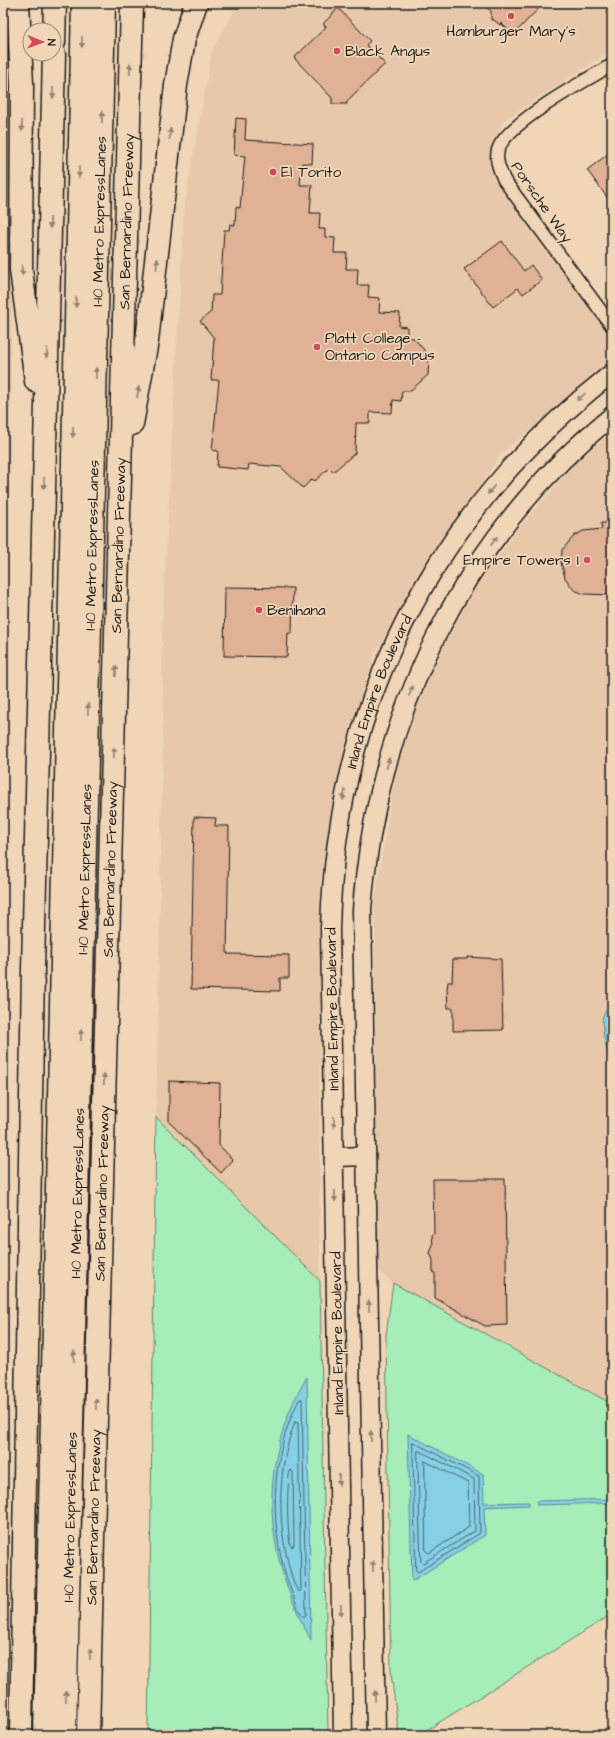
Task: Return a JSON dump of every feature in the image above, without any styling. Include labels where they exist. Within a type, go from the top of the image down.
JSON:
[{"type":"highway","points":[[18,3],[22,84],[21,270],[45,455]]},
{"type":"highway","points":[[55,3],[55,22]]},
{"type":"highway","name":"I-10 Metro ExpressLanes","points":[[45,1735],[83,3]]},
{"type":"highway","name":"I-10 Metro ExpressLanes","points":[[65,1735],[104,3]]},
{"type":"highway","name":"San Bernardino Freeway","points":[[88,1735],[121,486],[124,286],[132,3]]},
{"type":"highway","points":[[121,486],[147,341],[178,66],[184,38],[196,3]]},
{"type":"highway","points":[[21,1735],[34,945],[54,62]]},
{"type":"highway","points":[[93,510],[124,286]]},
{"type":"highway","points":[[7,1735],[22,1666]]},
{"type":"main road","name":"Inland Empire Boulevard","points":[[343,1735],[331,903],[337,840],[344,797],[360,735],[371,700],[385,664],[406,618],[450,544],[501,477],[535,441],[578,400],[612,373]]},
{"type":"main road","name":"Inland Empire Boulevard","points":[[376,1735],[362,910],[365,868],[372,825],[391,748],[406,704],[424,660],[454,601],[479,561],[509,521],[554,470],[590,434],[612,416]]},
{"type":"main road","points":[[334,1157],[366,1156]]},
{"type":"street","name":"Porsche Way","points":[[612,66],[558,96],[514,129],[503,139],[498,151],[498,166],[504,180],[612,326]]},
{"type":"shaded area","points":[[239,3],[612,3],[612,50],[503,121],[491,146],[499,177],[612,335],[612,362],[500,455],[376,651],[347,737],[320,880],[320,1281],[156,1117],[163,730],[162,629],[184,209],[212,50]]},
{"type":"shaded area","points":[[3,23],[12,52],[12,298],[3,900]]},
{"type":"shaded area","points":[[612,432],[612,1404],[393,1283],[377,1269],[375,899],[395,776],[422,689],[472,592],[520,526],[576,462]]},
{"type":"green space","points":[[156,1117],[320,1281],[328,1735],[148,1735]]},
{"type":"green space","points":[[393,1283],[612,1404],[612,1614],[419,1735],[399,1735],[391,1673],[386,1335]]},
{"type":"water","points":[[612,1003],[605,1030],[611,1044],[609,1055],[606,1047],[602,1019]]},
{"type":"water","points":[[307,1377],[311,1640],[287,1587],[279,1560],[274,1533],[272,1506],[273,1478],[278,1450],[290,1409]]},
{"type":"water","points":[[408,1434],[483,1474],[484,1503],[529,1502],[529,1505],[484,1507],[485,1535],[412,1581]]},
{"type":"water","points":[[612,1499],[612,1503],[537,1505],[537,1501]]},
{"type":"building","name":"Hamburger Mary's","points":[[482,3],[544,3],[513,35],[501,23],[500,25],[494,20],[491,20],[491,11]]},
{"type":"building","name":"Black Angus","points":[[338,8],[370,41],[366,45],[385,64],[347,101],[347,104],[332,104],[332,98],[294,58],[326,27],[323,24]]},
{"type":"building","name":"Platt College - Ontario Campus","points":[[236,118],[246,119],[245,140],[313,144],[312,164],[302,163],[300,185],[312,185],[310,213],[320,213],[319,229],[325,229],[325,237],[335,238],[334,253],[347,253],[346,269],[358,269],[357,285],[369,285],[368,297],[380,298],[379,312],[400,313],[399,326],[407,327],[407,338],[414,338],[429,356],[428,375],[410,391],[402,391],[401,401],[393,400],[392,413],[370,412],[370,423],[356,423],[355,453],[333,472],[329,468],[315,481],[312,479],[303,488],[281,467],[249,464],[248,470],[217,467],[218,451],[212,450],[219,380],[211,380],[214,338],[200,321],[211,312],[212,295],[220,295],[224,230],[229,230],[230,224],[235,225],[236,207],[240,208],[245,156],[234,155]]},
{"type":"building","points":[[612,151],[612,204],[587,170]]},
{"type":"building","points":[[502,241],[524,271],[531,265],[542,280],[523,294],[518,288],[493,307],[464,269]]},
{"type":"building","name":"Empire Towers I","points":[[601,523],[612,523],[612,595],[584,594],[574,590],[565,578],[561,562],[562,550],[574,536],[583,531],[602,529]]},
{"type":"building","name":"Benihana","points":[[225,587],[293,588],[292,633],[288,633],[287,657],[224,656]]},
{"type":"building","points":[[194,817],[216,818],[215,826],[229,826],[227,954],[289,955],[289,978],[280,978],[280,991],[191,989]]},
{"type":"building","points":[[467,957],[501,959],[503,1030],[453,1031],[453,1008],[448,1008],[448,982],[452,982],[453,959],[467,959]]},
{"type":"building","points":[[169,1081],[220,1083],[219,1145],[233,1160],[221,1173],[169,1122]]},
{"type":"building","points":[[433,1179],[505,1179],[507,1325],[485,1326],[435,1298],[435,1273],[433,1272],[433,1260],[430,1253],[433,1245],[432,1235],[434,1234]]},
{"type":"place","name":"Hamburger Mary's","points":[[511,16]]},
{"type":"place","name":"Black Angus","points":[[337,51]]},
{"type":"place","name":"El Torito","points":[[273,172]]},
{"type":"place","name":"Platt College - Ontario Campus","points":[[317,347]]},
{"type":"place","name":"Empire Towers I","points":[[587,560]]},
{"type":"place","name":"Benihana","points":[[259,610]]}]
